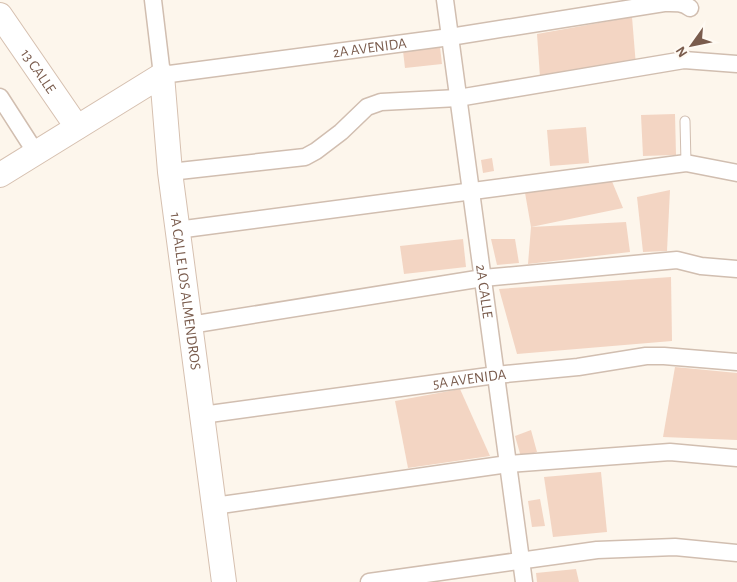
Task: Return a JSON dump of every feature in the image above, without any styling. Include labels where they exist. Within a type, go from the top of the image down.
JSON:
[{"type":"street","name":"1A CALLE LOS ALMENDROS","points":[[153,0],[177,230],[224,582]]},
{"type":"street","name":"2A CALLE","points":[[444,0],[524,582]]},
{"type":"street","name":"2A AVENIDA","points":[[0,175],[162,75],[450,37],[664,3],[683,5]]},
{"type":"street","name":"13 CALLE","points":[[0,15],[77,127]]},
{"type":"street","points":[[170,172],[305,157],[341,132],[368,107],[381,102],[458,98],[684,60],[737,64]]},
{"type":"street","points":[[0,97],[36,154]]},
{"type":"street","points":[[177,230],[686,163],[737,172]]},
{"type":"street","points":[[190,325],[483,278],[677,260],[701,266],[737,269]]},
{"type":"street","name":"5A AVENIDA","points":[[202,415],[646,356],[737,362]]},
{"type":"street","points":[[214,506],[508,464],[670,452],[737,458]]},
{"type":"street","points":[[369,582],[597,550],[675,547],[737,553]]},
{"type":"lane","points":[[685,121],[686,163]]},
{"type":"building","points":[[632,17],[636,66],[540,77],[537,34]]},
{"type":"building","points":[[440,47],[442,64],[405,68],[403,51]]},
{"type":"building","points":[[675,114],[676,155],[643,156],[641,115]]},
{"type":"building","points":[[586,127],[589,163],[550,166],[547,130]]},
{"type":"building","points":[[492,158],[494,171],[483,173],[481,160]]},
{"type":"building","points":[[611,179],[623,208],[531,227],[524,187]]},
{"type":"building","points":[[670,190],[667,251],[643,252],[637,197]]},
{"type":"building","points":[[626,222],[630,252],[528,264],[531,227]]},
{"type":"building","points":[[463,239],[466,267],[404,274],[400,246]]},
{"type":"building","points":[[491,239],[515,239],[519,263],[497,265]]},
{"type":"building","points":[[671,277],[672,341],[517,354],[499,289]]},
{"type":"building","points":[[675,367],[737,373],[737,440],[663,437]]},
{"type":"building","points":[[460,389],[490,456],[408,468],[395,401]]},
{"type":"building","points":[[531,430],[537,452],[521,457],[515,436]]},
{"type":"building","points":[[601,472],[607,532],[553,537],[544,477]]},
{"type":"building","points":[[540,499],[545,526],[532,527],[528,501]]},
{"type":"building","points":[[576,569],[579,582],[537,582],[536,573]]}]
